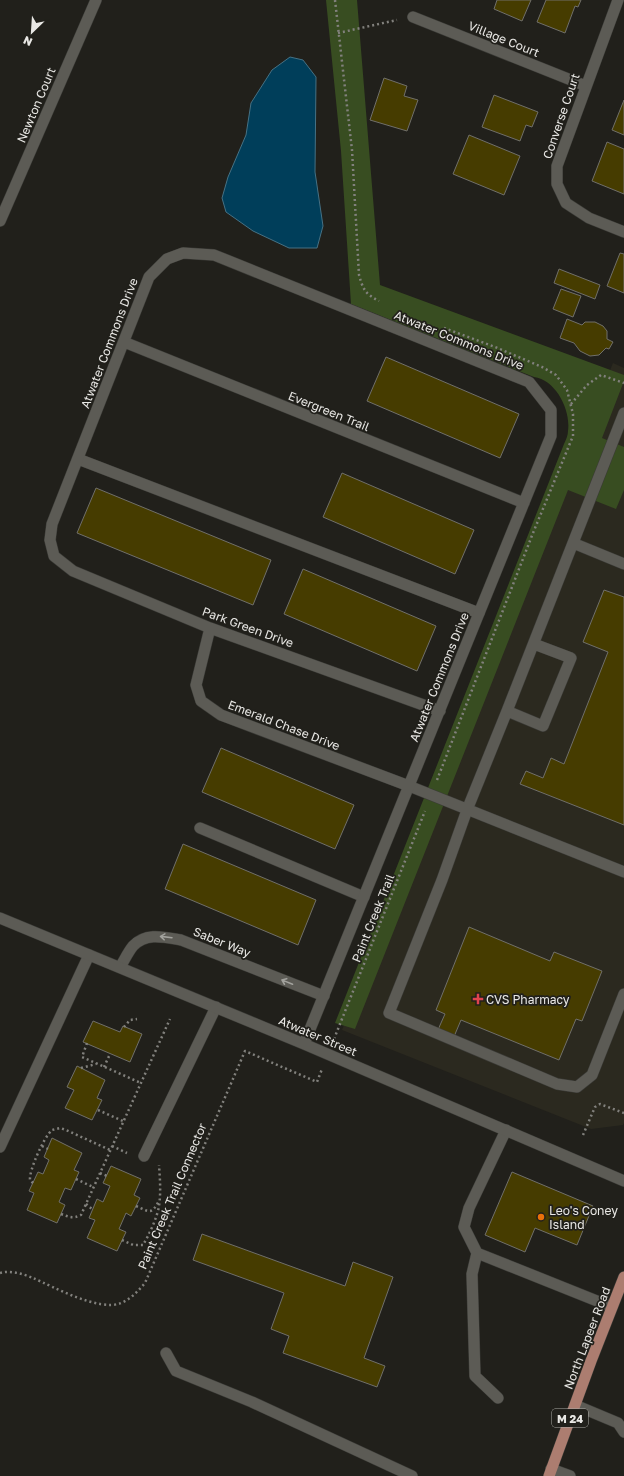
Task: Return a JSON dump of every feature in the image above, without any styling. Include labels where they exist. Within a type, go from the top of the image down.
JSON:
[{"type":"main road","name":"North Lapeer Road","points":[[550,1472],[624,1277]]},
{"type":"street","name":"Newton Court","points":[[0,221],[96,0]]},
{"type":"street","name":"Converse Court","points":[[618,0],[557,166],[557,184],[566,203],[589,218],[624,232]]},
{"type":"street","name":"Village Court","points":[[413,16],[586,86]]},
{"type":"street","name":"Atwater Commons Drive","points":[[54,556],[50,540],[52,524],[149,277],[167,259],[183,253],[214,255],[529,382],[551,410],[551,436],[304,1044]]},
{"type":"street","name":"Evergreen Trail","points":[[124,342],[524,503]]},
{"type":"street","points":[[624,413],[621,429],[573,543],[467,810],[442,880],[389,1013],[557,1084],[577,1087],[592,1075],[624,994]]},
{"type":"street","points":[[78,459],[480,612]]},
{"type":"street","points":[[573,543],[624,564]]},
{"type":"street","name":"Park Green Drive","points":[[54,556],[73,571],[210,628],[440,711]]},
{"type":"street","name":"Emerald Chase Drive","points":[[210,628],[196,685],[201,701],[221,715],[409,786],[624,872]]},
{"type":"street","points":[[507,711],[543,726],[570,658],[534,644]]},
{"type":"street","points":[[200,828],[364,897]]},
{"type":"street","name":"Atwater Street","points":[[0,918],[304,1044],[624,1181]]},
{"type":"street","name":"Saber Way","points":[[120,967],[133,946],[145,938],[161,936],[181,940],[324,996]]},
{"type":"street","points":[[0,1147],[89,955]]},
{"type":"street","points":[[144,1156],[216,1007]]},
{"type":"street","points":[[498,1398],[475,1376],[472,1274],[477,1253],[464,1227],[469,1208],[506,1130]]},
{"type":"street","points":[[477,1253],[612,1307]]},
{"type":"street","points":[[166,1353],[176,1371],[252,1402],[412,1476]]},
{"type":"street","points":[[575,1405],[618,1423],[624,1432]]},
{"type":"street","points":[[550,1472],[570,1476]]},
{"type":"path","points":[[335,0],[352,150],[359,275]]},
{"type":"path","points":[[338,33],[413,16]]},
{"type":"path","points":[[570,404],[587,385],[601,375],[624,383]]},
{"type":"path","name":"Paint Creek Trail","points":[[337,1032],[425,810]]},
{"type":"path","points":[[124,1026],[130,1020],[137,1019]]},
{"type":"path","points":[[61,1214],[76,1218],[81,1215],[170,1019]]},
{"type":"path","points":[[87,1043],[82,1057],[141,1083]]},
{"type":"path","name":"Paint Creek Trail Connector","points":[[0,1273],[7,1271],[25,1275],[91,1302],[106,1305],[121,1303],[135,1295],[145,1283],[245,1051],[317,1082],[321,1072]]},
{"type":"path","points":[[104,1067],[110,1054]]},
{"type":"path","points":[[82,1068],[97,1063]]},
{"type":"path","points":[[583,1135],[595,1107],[600,1104],[624,1113]]},
{"type":"path","points":[[98,1110],[123,1122]]},
{"type":"path","points":[[33,1183],[30,1180],[30,1173],[49,1132],[52,1130],[60,1128],[110,1150]]},
{"type":"path","points":[[42,1146],[48,1149]]},
{"type":"path","points":[[112,1146],[127,1153],[134,1153],[144,1156],[159,1164],[159,1207],[148,1235],[143,1245],[133,1245],[122,1240]]},
{"type":"path","points":[[100,1173],[107,1176]]},
{"type":"path","points":[[76,1179],[93,1187]]},
{"type":"path","points":[[136,1206],[152,1211],[155,1209],[159,1200]]},
{"type":"path","points":[[86,1204],[92,1209]]},
{"type":"shaded area","points":[[613,363],[624,368],[624,1123],[623,1125],[591,1129],[342,1030]]},
{"type":"green space","points":[[326,0],[357,0],[380,285],[624,375],[624,381],[602,438],[624,447],[624,490],[616,509],[568,490],[355,1029],[335,1023],[566,439],[568,433],[568,423],[567,414],[560,397],[549,384],[542,379],[351,304],[341,151]]},
{"type":"water","points":[[290,57],[303,60],[316,77],[315,172],[323,226],[317,248],[289,248],[253,231],[226,212],[222,198],[228,177],[246,135],[251,103],[272,70]]},
{"type":"building","points":[[497,0],[531,0],[522,21],[494,9]]},
{"type":"building","points":[[546,0],[581,0],[578,7],[575,6],[565,33],[537,22]]},
{"type":"building","points":[[384,78],[407,86],[404,96],[418,100],[407,131],[370,120]]},
{"type":"building","points":[[494,95],[538,112],[532,127],[526,125],[520,141],[482,127]]},
{"type":"building","points":[[624,100],[624,135],[612,130]]},
{"type":"building","points":[[469,135],[520,156],[504,195],[453,174]]},
{"type":"building","points":[[607,142],[624,149],[624,194],[592,181]]},
{"type":"building","points":[[620,253],[624,254],[624,293],[607,286]]},
{"type":"building","points":[[559,269],[600,285],[595,299],[554,283]]},
{"type":"building","points":[[561,289],[581,296],[573,317],[553,309]]},
{"type":"building","points":[[567,319],[582,325],[585,322],[595,322],[603,326],[607,331],[607,339],[613,342],[609,349],[606,348],[599,355],[590,356],[580,351],[574,343],[560,338]]},
{"type":"building","points":[[386,357],[519,414],[500,458],[367,401]]},
{"type":"building","points":[[342,473],[474,530],[455,574],[323,517]]},
{"type":"building","points":[[96,488],[271,560],[253,605],[77,533]]},
{"type":"building","points":[[303,569],[436,626],[417,671],[284,614]]},
{"type":"building","points":[[604,590],[624,597],[624,825],[520,784],[526,771],[543,778],[551,758],[564,764],[608,652],[583,642]]},
{"type":"building","points":[[221,748],[354,805],[335,849],[202,792]]},
{"type":"building","points":[[183,844],[316,900],[298,945],[165,889]]},
{"type":"building","name":"CVS Pharmacy","points":[[469,927],[550,961],[554,952],[602,971],[582,1021],[576,1019],[559,1060],[461,1020],[453,1039],[437,1032],[445,1014],[436,1010]]},
{"type":"building","points":[[93,1021],[120,1032],[123,1026],[142,1034],[130,1062],[83,1042]]},
{"type":"building","points":[[77,1066],[105,1080],[97,1098],[102,1100],[92,1120],[65,1108],[74,1090],[67,1087]]},
{"type":"building","points":[[52,1138],[82,1153],[74,1170],[79,1172],[71,1190],[65,1188],[59,1202],[65,1205],[57,1223],[27,1210],[34,1193],[29,1191],[38,1172],[43,1174],[49,1160],[44,1157]]},
{"type":"building","points":[[111,1166],[141,1179],[134,1195],[140,1198],[131,1216],[126,1213],[119,1229],[126,1232],[117,1251],[87,1238],[95,1220],[89,1218],[97,1199],[103,1202],[110,1186],[103,1183]]},
{"type":"building","name":"Leo's Coney Island","points":[[512,1172],[593,1206],[577,1245],[535,1228],[525,1252],[485,1235]]},
{"type":"building","points":[[202,1234],[345,1286],[353,1262],[393,1277],[364,1358],[385,1366],[377,1387],[283,1353],[289,1336],[271,1329],[284,1293],[193,1260]]},
{"type":"place","name":"CVS Pharmacy","points":[[478,999]]},
{"type":"place","name":"Leo's Coney Island","points":[[541,1217]]}]
